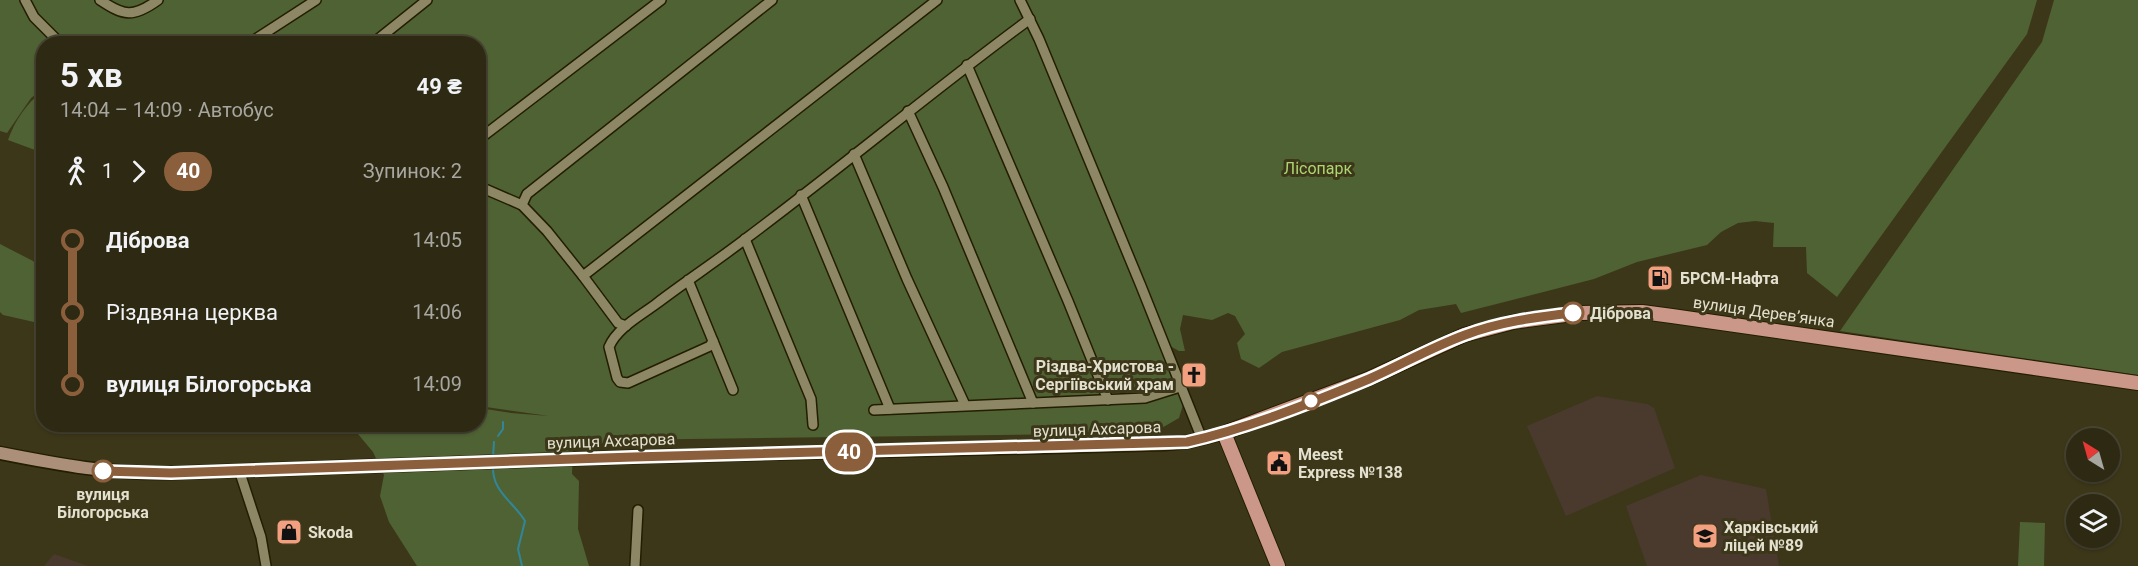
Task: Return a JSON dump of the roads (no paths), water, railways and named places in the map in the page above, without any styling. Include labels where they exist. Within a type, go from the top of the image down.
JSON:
[{"type":"main road","name":"вулиця Дерев’янка","points":[[1224,433],[1368,379],[1464,335],[1513,322],[1608,311],[1654,314],[1824,336],[2138,383]]},
{"type":"main road","name":"вулиця Ахсарова","points":[[0,453],[82,469],[171,473],[633,457],[1130,445],[1187,442],[1224,433]]},
{"type":"main road","points":[[1224,433],[1278,566]]},
{"type":"street","points":[[25,0],[34,17],[53,36]]},
{"type":"street","points":[[100,0],[118,12],[133,14],[158,0]]},
{"type":"street","points":[[259,36],[316,0]]},
{"type":"street","points":[[382,36],[428,0]]},
{"type":"street","points":[[486,134],[661,0]]},
{"type":"street","points":[[522,205],[527,194],[772,0]]},
{"type":"street","points":[[583,276],[937,0]]},
{"type":"street","points":[[1020,0],[1030,19],[1141,286],[1202,439]]},
{"type":"street","points":[[712,340],[706,349],[624,383],[617,378],[609,347],[626,326],[746,239],[967,65],[1030,19]]},
{"type":"street","points":[[967,65],[1108,400]]},
{"type":"street","points":[[908,111],[943,187],[1033,403]]},
{"type":"street","points":[[854,154],[907,279],[965,405]]},
{"type":"street","points":[[486,189],[522,205],[547,231],[618,323],[626,326]]},
{"type":"street","points":[[801,195],[890,409]]},
{"type":"street","points":[[746,239],[811,399],[813,425]]},
{"type":"street","points":[[688,280],[733,390]]},
{"type":"street","points":[[874,410],[1145,398],[1180,387]]},
{"type":"street","points":[[239,470],[261,537],[266,566]]},
{"type":"street","points":[[635,566],[638,510]]},
{"type":"waterway","points":[[498,436],[503,429],[503,422]]},
{"type":"waterway","points":[[493,457],[494,442]]},
{"type":"waterway","points":[[493,466],[496,483],[500,490],[525,521],[518,549],[522,566]]},
{"type":"place","name":"БРСМ-Нафта","points":[[1660,278]]},
{"type":"place","name":"Діброва","points":[[1573,313]]},
{"type":"place","name":"Різдва-Христова - Сергіївський храм","points":[[1194,375]]},
{"type":"place","name":"Meest Express №138","points":[[1279,463]]},
{"type":"place","name":"вулиця Білогорська","points":[[103,471]]},
{"type":"place","name":"Skoda","points":[[289,532]]},
{"type":"place","name":"Харківський ліцей №89","points":[[1705,536]]},
{"type":"park label","name":"Лісопарк","points":[[1318,168]]}]
